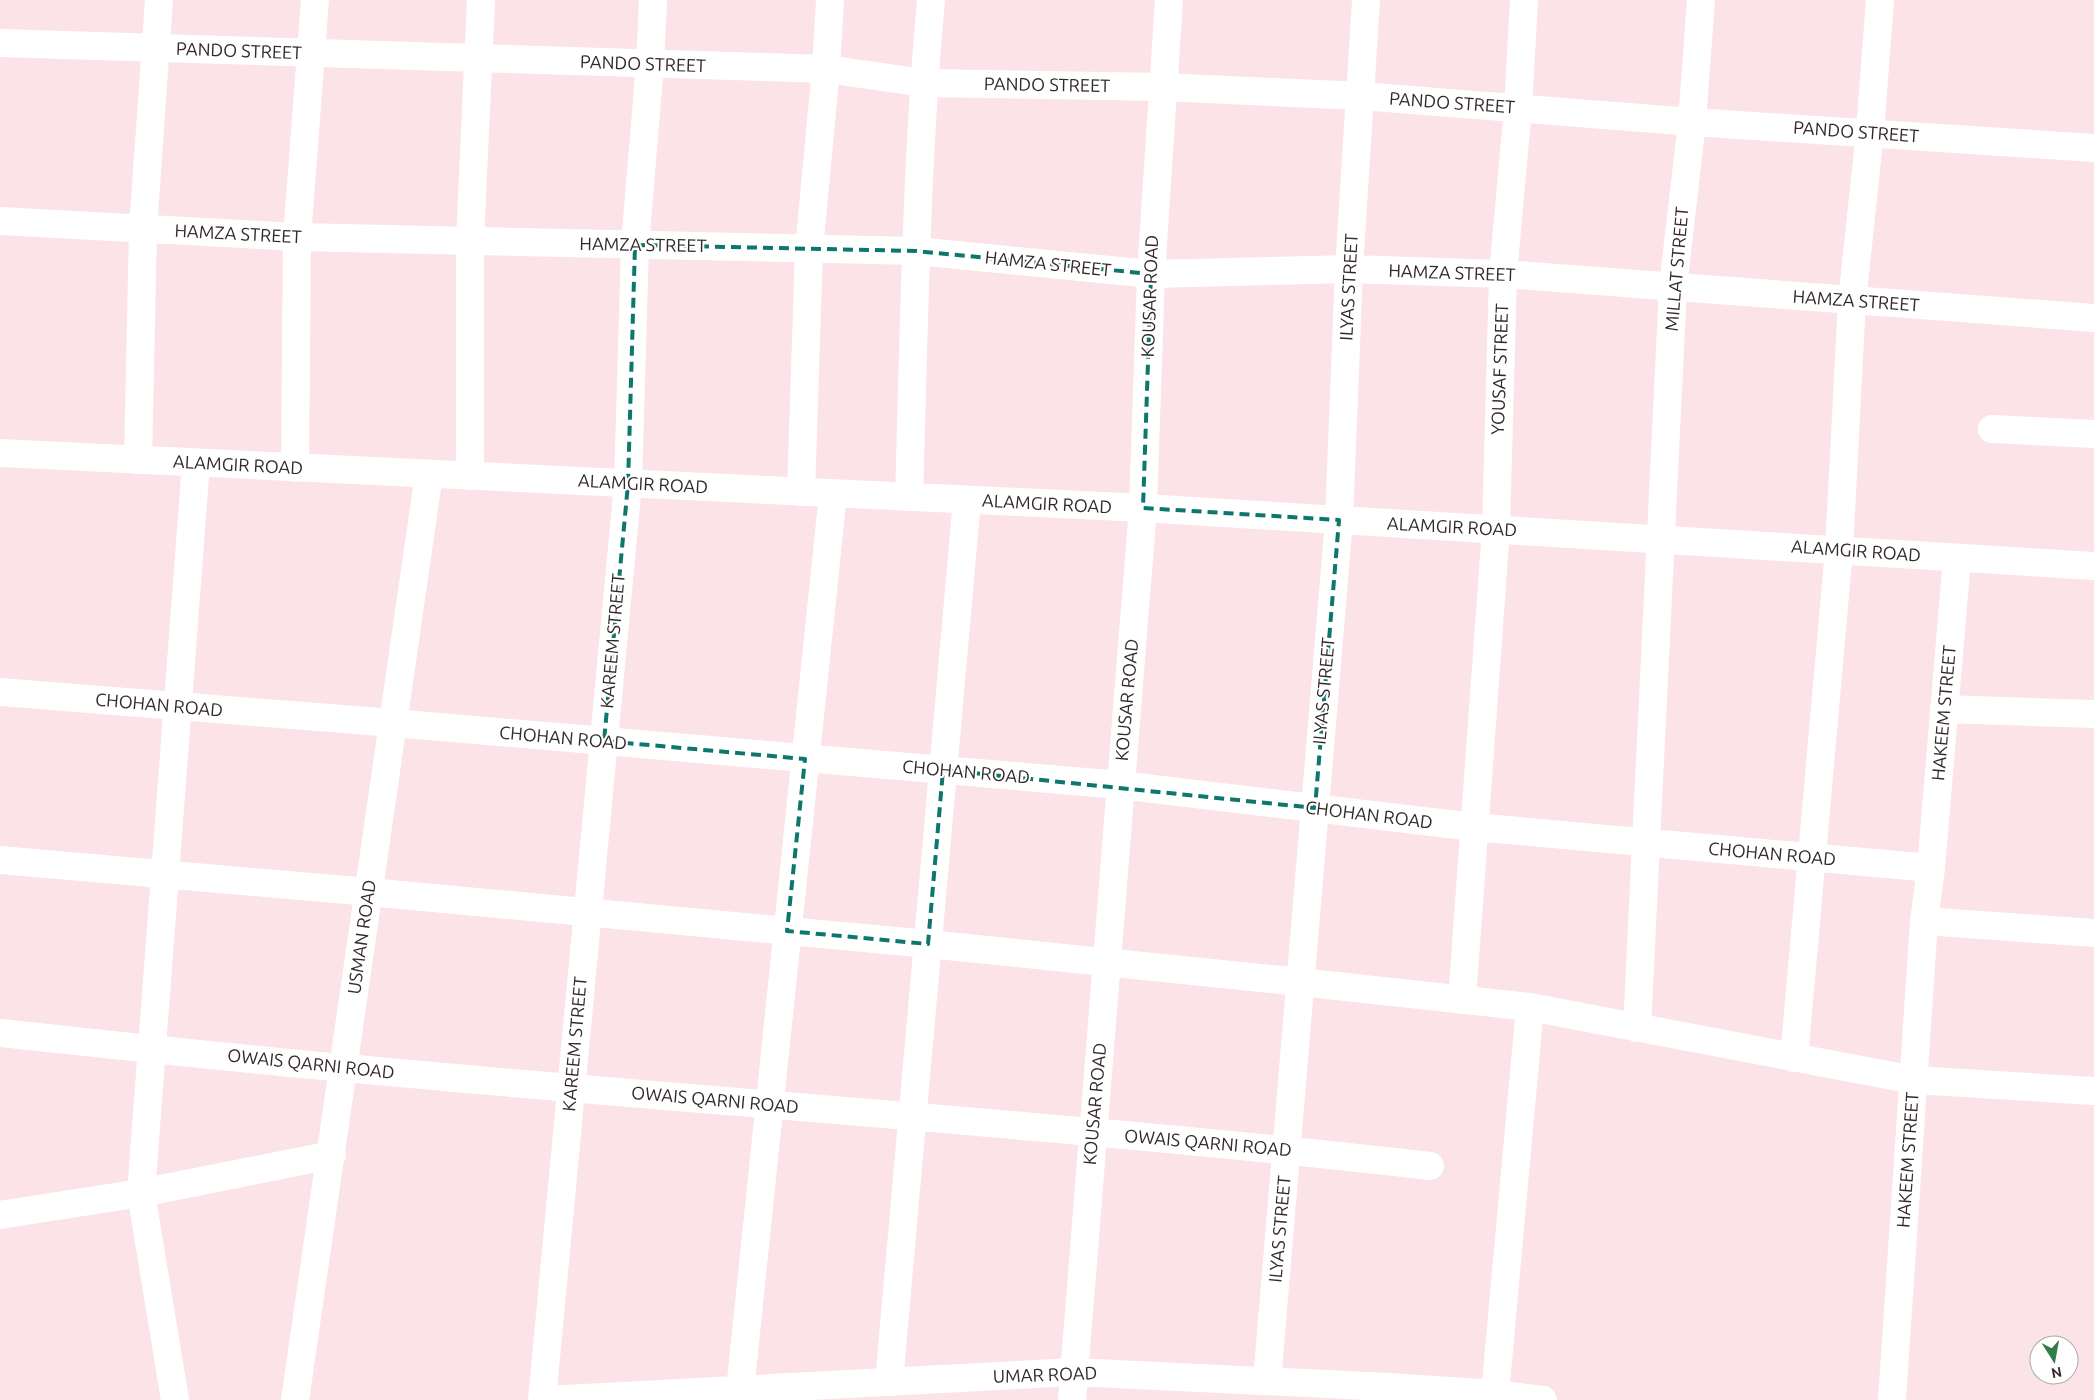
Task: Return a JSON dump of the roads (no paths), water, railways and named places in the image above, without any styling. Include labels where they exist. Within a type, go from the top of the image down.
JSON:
[{"type":"street","points":[[138,460],[143,229],[159,0]]},
{"type":"street","points":[[295,468],[297,237],[315,0]]},
{"type":"street","points":[[470,476],[470,241],[480,58],[481,0]]},
{"type":"street","name":"KAREEM STREET","points":[[542,1400],[628,484],[634,245],[650,64],[653,0]]},
{"type":"street","points":[[801,492],[809,249],[826,69],[830,0]]},
{"type":"street","points":[[909,497],[916,251],[924,83],[932,0]]},
{"type":"street","name":"KOUSAR ROAD","points":[[1072,1400],[1142,508],[1151,274],[1168,0]]},
{"type":"street","name":"ILYAS STREET","points":[[1267,1381],[1339,520],[1349,269],[1366,0]]},
{"type":"street","name":"YOUSAF STREET","points":[[1462,1000],[1496,529],[1503,274],[1518,108],[1524,0]]},
{"type":"street","name":"MILLAT STREET","points":[[1637,1028],[1673,287],[1692,122],[1701,0]]},
{"type":"street","points":[[1794,1058],[1839,550],[1852,301],[1870,132],[1880,0]]},
{"type":"street","name":"PANDO STREET","points":[[0,43],[826,69],[924,83],[1162,87],[1361,96],[1692,122],[1870,132],[2094,148]]},
{"type":"street","name":"HAMZA STREET","points":[[0,221],[297,237],[916,251],[1151,274],[1349,269],[1503,274],[2094,318]]},
{"type":"street","points":[[1992,429],[2094,434]]},
{"type":"street","name":"ALAMGIR ROAD","points":[[0,453],[1142,508],[2094,566]]},
{"type":"street","points":[[175,1400],[140,1194],[196,463]]},
{"type":"street","name":"USMAN ROAD","points":[[295,1400],[332,1155],[429,474]]},
{"type":"street","points":[[740,1390],[833,494]]},
{"type":"street","points":[[890,1382],[967,500]]},
{"type":"street","name":"HAKEEM STREET","points":[[1892,1400],[1924,920],[1931,868],[1957,558]]},
{"type":"street","name":"CHOHAN ROAD","points":[[0,692],[393,723],[1120,785],[1474,827],[1931,868]]},
{"type":"street","points":[[1944,709],[2094,714]]},
{"type":"street","points":[[0,860],[1107,960],[1530,1007],[1914,1080],[2094,1091]]},
{"type":"street","points":[[1924,920],[2094,933]]},
{"type":"street","points":[[1495,1394],[1530,1007]]},
{"type":"street","name":"OWAIS QARNI ROAD","points":[[0,1033],[344,1068],[1093,1132],[1430,1166]]},
{"type":"street","points":[[0,1215],[140,1194],[332,1155]]},
{"type":"street","name":"UMAR ROAD","points":[[546,1400],[1074,1372],[1267,1381],[1389,1393],[1495,1394],[1543,1400]]}]
